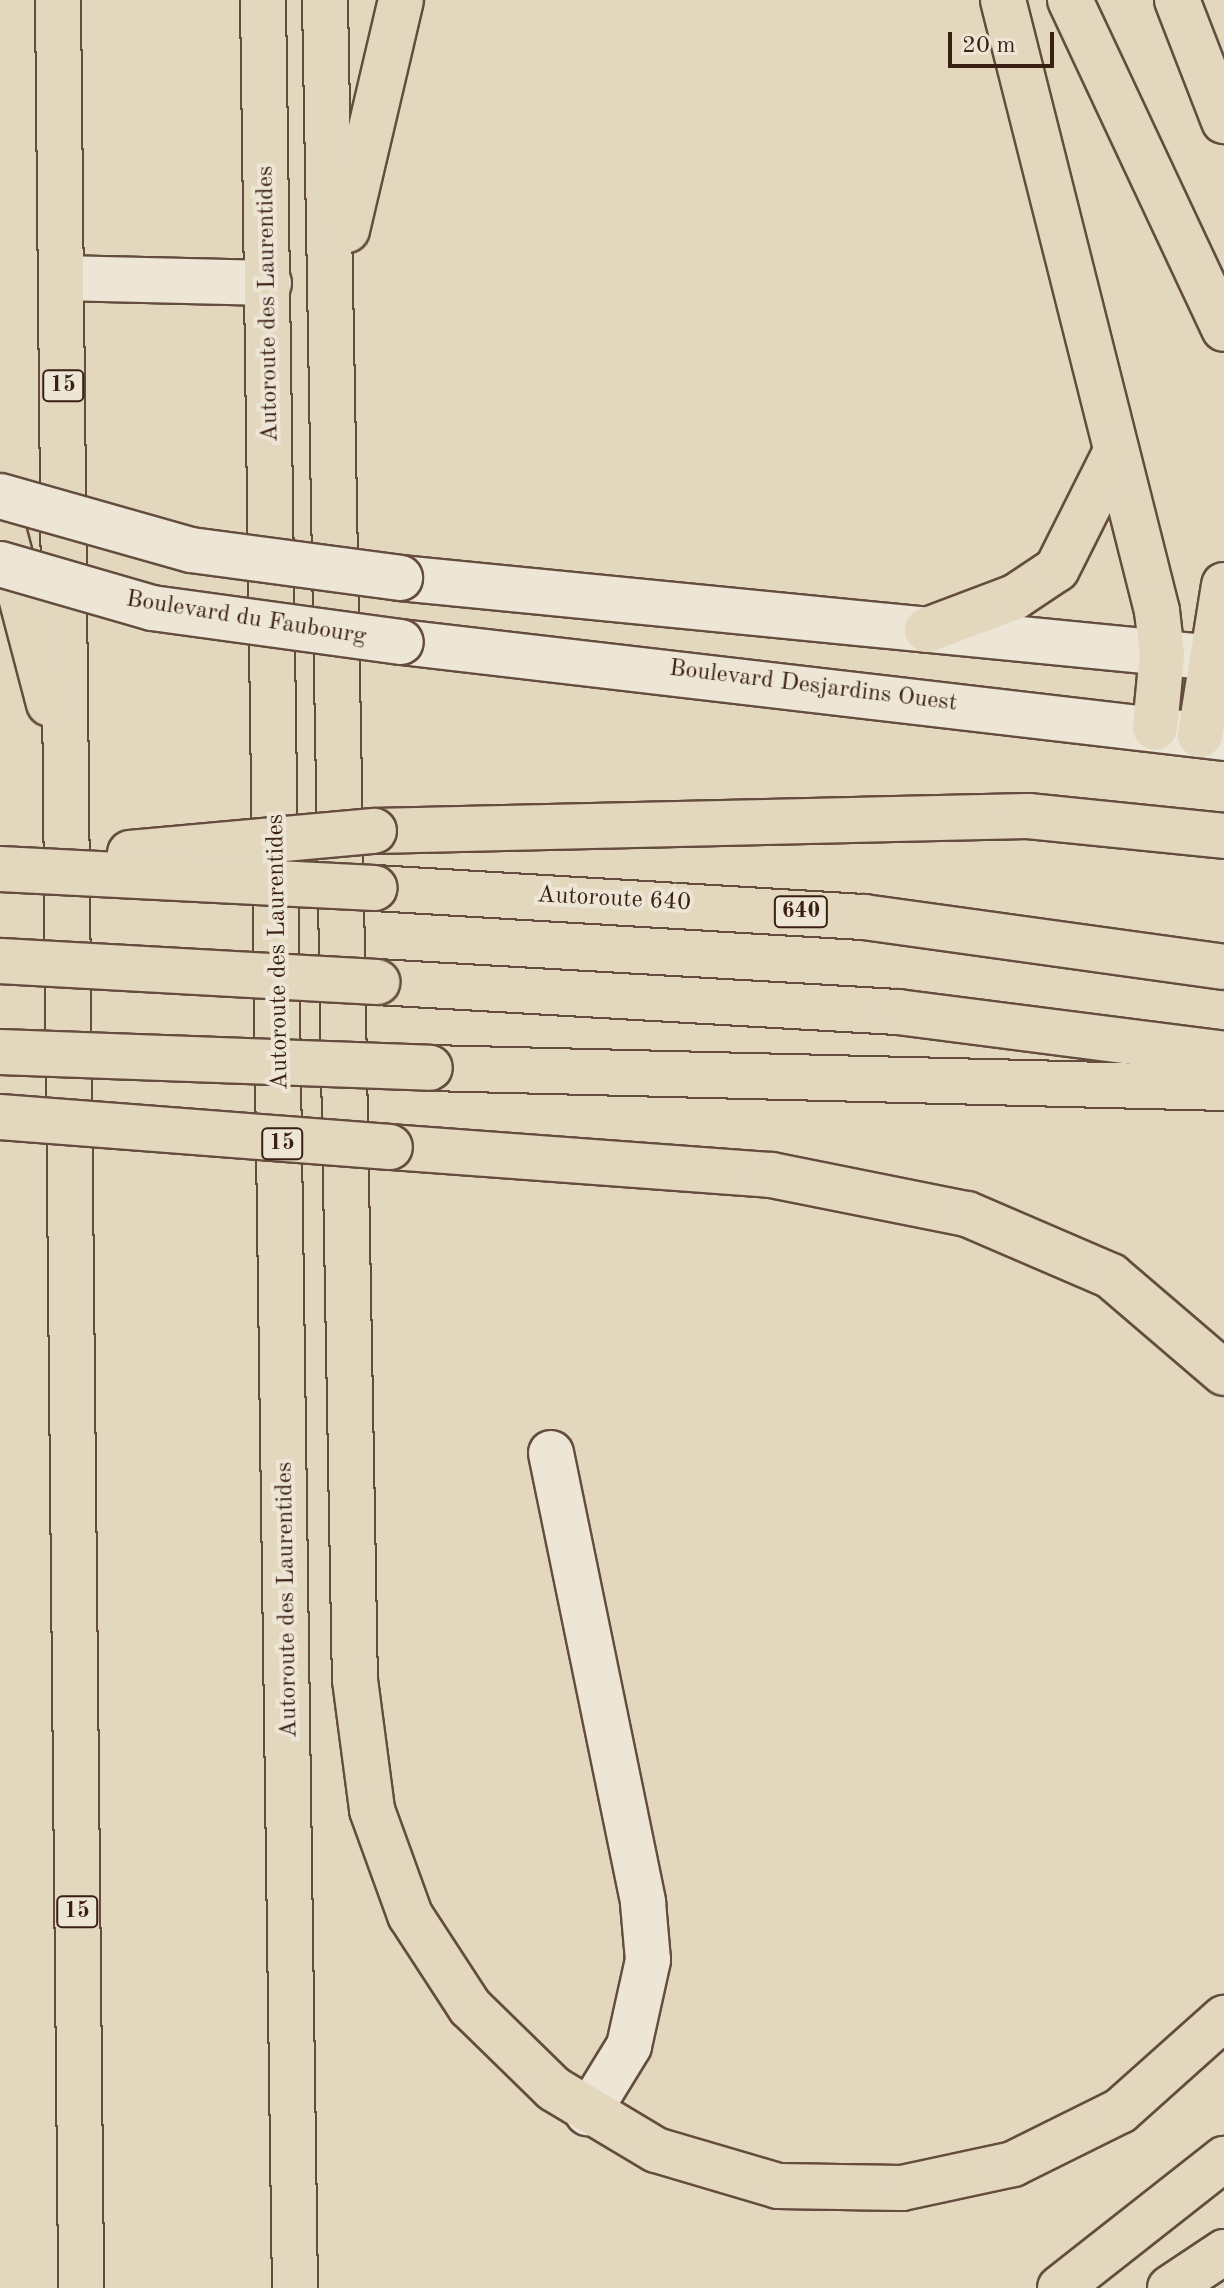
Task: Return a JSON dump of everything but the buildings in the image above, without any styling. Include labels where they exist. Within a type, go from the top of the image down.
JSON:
[{"type":"highway","name":"15","points":[[58,0],[81,2288]]},
{"type":"highway","name":"Autoroute des Laurentides","points":[[263,0],[295,2288]]},
{"type":"highway","points":[[325,0],[349,1378],[362,1758],[382,1845],[429,1948],[497,2038],[588,2113],[656,2150],[747,2180],[861,2190],[937,2183],[1013,2164],[1086,2131],[1152,2088],[1224,2018]]},
{"type":"highway","points":[[332,295],[401,0]]},
{"type":"highway","points":[[1003,0],[1116,451],[1162,654],[1155,728]]},
{"type":"highway","points":[[1070,0],[1222,326]]},
{"type":"highway","points":[[1177,0],[1224,121]]},
{"type":"highway","points":[[927,630],[1015,597],[1057,569],[1116,451]]},
{"type":"highway","points":[[0,517],[67,771]]},
{"type":"highway","points":[[1212,736],[1224,585]]},
{"type":"highway","points":[[0,866],[374,831],[1028,816],[1224,836]]},
{"type":"highway","name":"Autoroute 640","points":[[0,866],[864,917],[1224,967]]},
{"type":"highway","points":[[0,961],[885,1011],[1224,1054]]},
{"type":"highway","points":[[0,1052],[430,1068],[1224,1088]]},
{"type":"highway","points":[[0,1117],[771,1175],[967,1214],[1111,1276],[1224,1373]]},
{"type":"highway","points":[[1060,2288],[1224,2159]]},
{"type":"highway","points":[[1170,2288],[1224,2252]]},
{"type":"street","points":[[62,278],[269,283]]},
{"type":"street","points":[[0,496],[191,550],[400,578],[1216,659]]},
{"type":"street","name":"Boulevard du Faubourg","points":[[0,564],[152,608],[401,642]]},
{"type":"street","name":"Boulevard Desjardins Ouest","points":[[401,642],[1212,736]]},
{"type":"street","points":[[551,1453],[643,1903],[648,1960],[629,2046],[588,2113]]}]
